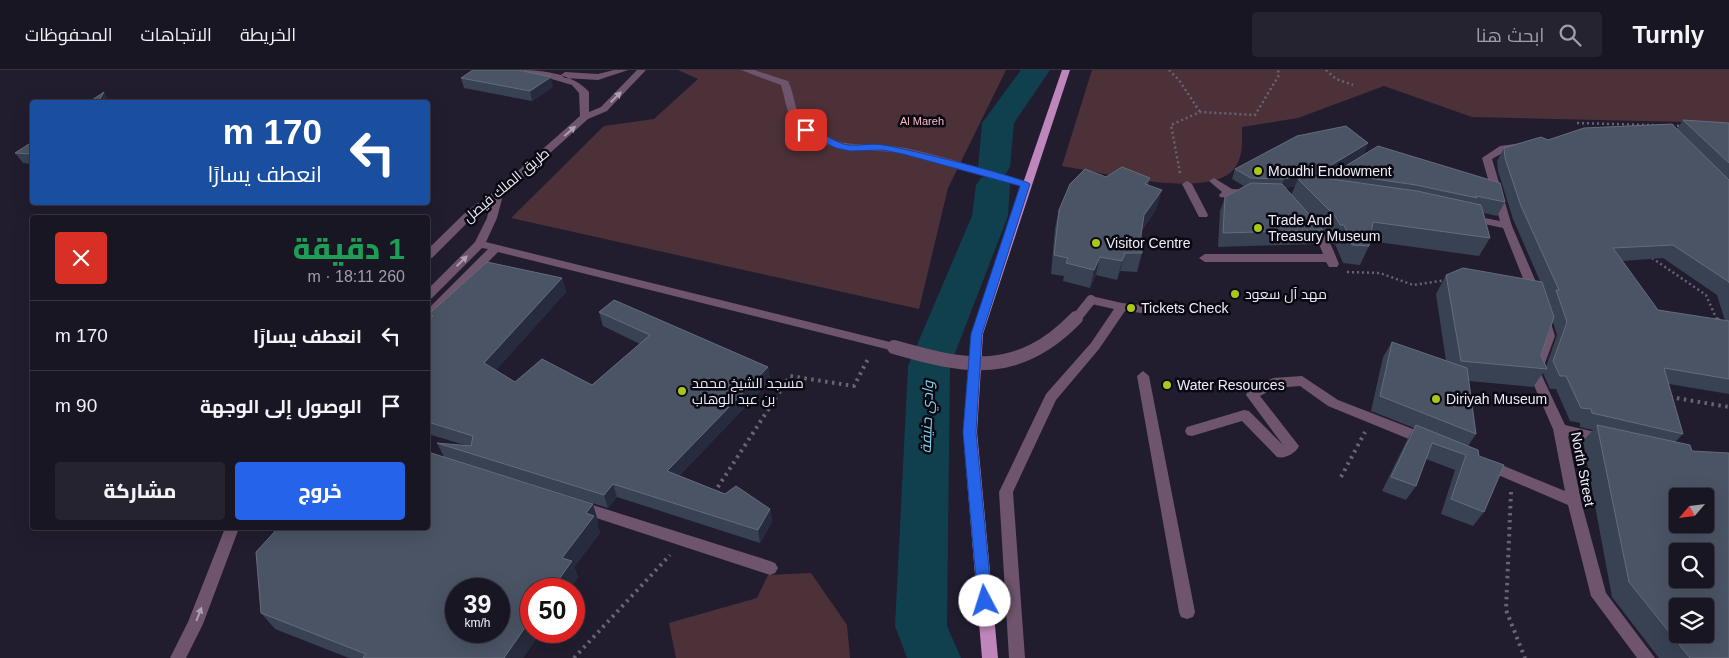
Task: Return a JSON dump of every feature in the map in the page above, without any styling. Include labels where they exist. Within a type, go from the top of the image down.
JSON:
[{"type":"main road","points":[[990,658],[970,432],[977,334],[1066,70]]},
{"type":"street","points":[[525,70],[549,75],[575,84],[584,92],[585,117]]},
{"type":"street","points":[[549,75],[598,76],[624,70]]},
{"type":"street","name":"طريق الملك فيصل","points":[[430,252],[472,212],[498,194],[585,117],[604,109],[642,70]]},
{"type":"street","points":[[745,70],[785,83],[795,119],[806,130],[836,146],[850,148],[882,147],[1026,184]]},
{"type":"street","name":"North Street","points":[[1536,144],[1503,148],[1486,158],[1507,226],[1534,289],[1549,336],[1535,374],[1560,429],[1574,501],[1599,596],[1647,658]]},
{"type":"street","points":[[1214,181],[1227,194],[1263,193]]},
{"type":"street","points":[[1187,184],[1203,215]]},
{"type":"street","points":[[430,293],[480,244],[492,218],[498,194]]},
{"type":"street","points":[[1462,216],[1507,226]]},
{"type":"street","points":[[1205,258],[1332,261],[1322,238],[1304,219]]},
{"type":"street","points":[[480,244],[961,364],[999,362],[1033,353],[1063,334],[1092,300],[1122,308],[1150,310]]},
{"type":"street","points":[[430,314],[496,248]]},
{"type":"street","points":[[1017,658],[1006,492],[1051,397],[1095,346],[1122,308]]},
{"type":"street","points":[[1143,376],[1186,612]]},
{"type":"street","points":[[1192,431],[1244,415],[1282,453],[1292,446],[1252,395],[1273,383],[1302,381],[1333,403],[1437,444]]},
{"type":"street","points":[[1560,429],[1615,442]]},
{"type":"street","points":[[1474,459],[1574,501]]},
{"type":"street","points":[[570,504],[770,568]]},
{"type":"street","points":[[178,658],[195,624],[231,530]]},
{"type":"path","points":[[1169,70],[1179,80],[1200,112]]},
{"type":"path","points":[[1187,184],[1180,175],[1180,162],[1171,125],[1200,112],[1255,115],[1279,76],[1278,70]]},
{"type":"path","points":[[1326,70],[1336,79],[1353,86]]},
{"type":"path","points":[[1577,123],[1687,126]]},
{"type":"path","points":[[1650,256],[1706,295],[1722,328]]},
{"type":"path","points":[[710,499],[790,376],[854,386],[877,343]]},
{"type":"path","points":[[1662,396],[1729,407]]},
{"type":"path","points":[[1341,477],[1372,418]]},
{"type":"path","points":[[1512,474],[1506,610],[1525,658]]},
{"type":"path","points":[[574,658],[684,540]]},
{"type":"green space","name":"Al Mareh","points":[[678,70],[1006,70],[948,188],[919,309],[511,218],[604,126],[654,119],[698,79]]},
{"type":"green space","points":[[1092,70],[1729,70],[1729,123],[1472,117],[1384,86],[1298,118],[1242,127],[1240,157],[1235,168],[1230,173],[1215,180],[1196,183],[1173,183],[1149,181],[1062,166]]},
{"type":"green space","points":[[811,573],[847,625],[850,658],[676,658],[669,623],[757,598],[768,575]]},
{"type":"building","points":[[473,70],[518,70],[551,77],[530,91],[461,78]]},
{"type":"building","points":[[104,92],[99,100],[92,100]]},
{"type":"building","points":[[1683,120],[1729,123],[1729,163]]},
{"type":"building","points":[[1672,124],[1729,180],[1729,282],[1673,245],[1613,248],[1658,310],[1729,321],[1729,379],[1664,368],[1683,434],[1592,413],[1591,409],[1581,408],[1566,376],[1560,376],[1553,361],[1567,322],[1556,290],[1559,290],[1521,206],[1505,158],[1504,148],[1541,137],[1548,140],[1584,128]]},
{"type":"building","points":[[1346,126],[1368,143],[1315,175],[1307,174],[1284,179],[1251,178],[1235,169],[1297,136]]},
{"type":"building","points":[[30,143],[30,154],[15,153]]},
{"type":"building","points":[[1378,146],[1500,183],[1505,202],[1416,185],[1334,173]]},
{"type":"building","name":"Visitor Centre","points":[[1122,167],[1150,178],[1145,184],[1162,190],[1144,215],[1141,235],[1142,253],[1125,253],[1122,261],[1100,257],[1094,270],[1066,263],[1068,258],[1054,255],[1059,210],[1070,184],[1085,169],[1106,177]]},
{"type":"building","points":[[1310,176],[1417,191],[1481,205],[1490,238],[1373,222],[1369,246],[1352,245],[1344,225],[1340,225],[1335,216],[1298,179]]},
{"type":"building","points":[[1251,183],[1282,184],[1323,230],[1223,233],[1225,197]]},
{"type":"building","points":[[487,262],[562,278],[484,363],[515,382],[542,359],[592,385],[650,335],[599,312],[614,300],[768,367],[667,471],[725,494],[736,486],[770,509],[758,530],[613,484],[604,495],[437,443],[471,446],[473,436],[430,423],[430,319],[433,316],[430,313]]},
{"type":"building","points":[[1463,268],[1542,282],[1554,317],[1541,355],[1547,369],[1461,361],[1446,275]]},
{"type":"building","points":[[1392,342],[1467,368],[1476,434],[1380,396]]},
{"type":"building","points":[[1416,425],[1478,450],[1479,456],[1504,465],[1484,512],[1451,499],[1466,455],[1432,443],[1416,486],[1391,477]]},
{"type":"building","points":[[1597,425],[1690,445],[1692,451],[1729,453],[1729,658],[1690,658],[1678,643],[1714,643],[1714,598],[1669,598],[1669,632],[1629,582]]},
{"type":"building","points":[[430,453],[593,504],[586,513],[594,516],[562,558],[572,561],[560,578],[520,578],[520,635],[504,658],[363,658],[366,654],[261,613],[256,552],[276,530],[430,530]]},
{"type":"waterway","name":"وادي حنيفة","points":[[994,167],[998,123],[1036,70]]},
{"type":"waterway","name":"وادي حنيفة","points":[[934,658],[921,626],[929,366],[990,216],[993,185]]},
{"type":"place","name":"Moudhi Endowment","points":[[1258,171]]},
{"type":"place","name":"Trade And Treasury Museum","points":[[1258,228]]},
{"type":"place","name":"Visitor Centre","points":[[1096,243]]},
{"type":"place","name":"مهد آل سعود","points":[[1235,294]]},
{"type":"place","name":"Tickets Check","points":[[1131,308]]},
{"type":"place","name":"Water Resources","points":[[1167,385]]},
{"type":"place","name":"مسجد الشيخ محمد بن عبد الوهاب","points":[[682,391]]},
{"type":"place","name":"Diriyah Museum","points":[[1436,399]]},
{"type":"route","points":[[806,130],[836,146],[850,148],[882,147],[1026,184],[977,334],[970,432],[985,601]]}]
